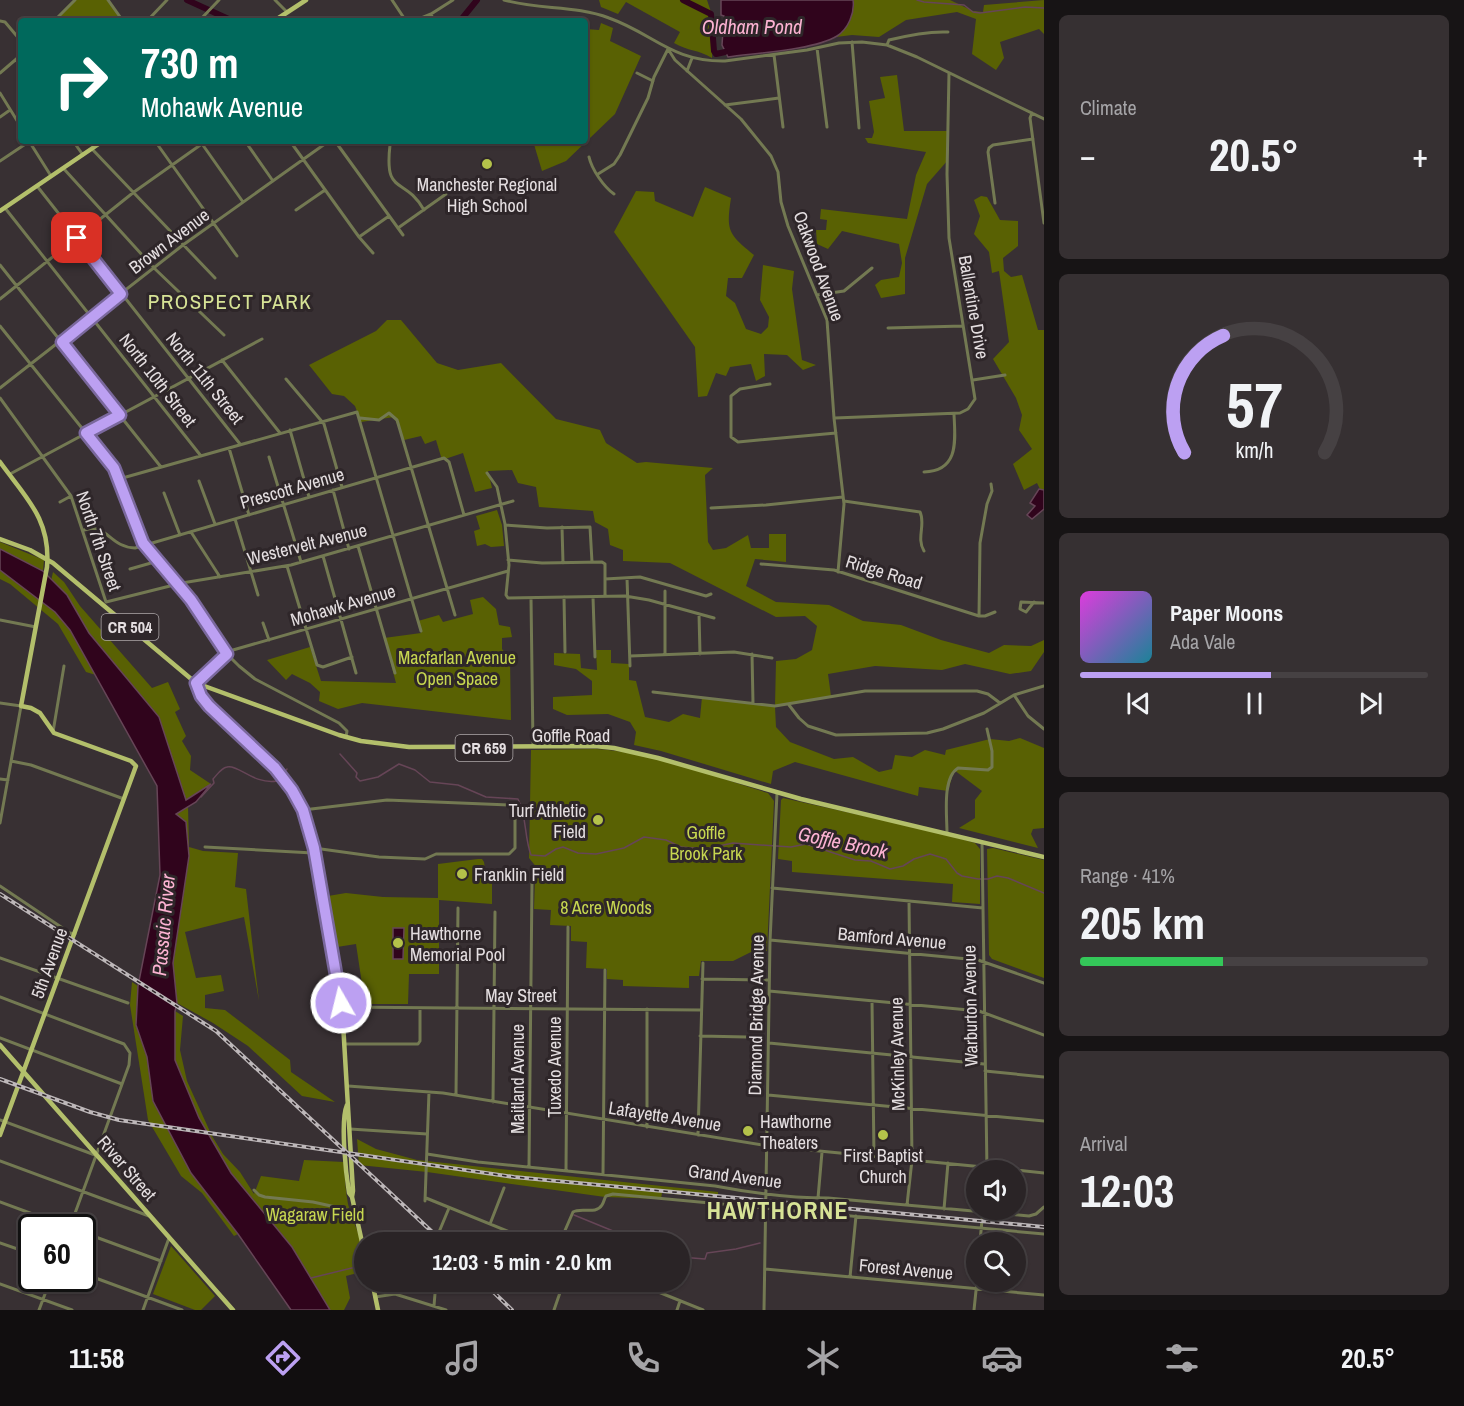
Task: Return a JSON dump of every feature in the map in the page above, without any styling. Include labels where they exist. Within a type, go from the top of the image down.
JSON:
[{"type":"main road","points":[[278,18],[306,0]]},
{"type":"main road","points":[[3,210],[100,144]]},
{"type":"main road","points":[[0,462],[42,521],[46,537],[46,567],[21,706],[40,713],[53,732]]},
{"type":"main road","name":"CR 504","points":[[0,539],[47,559]]},
{"type":"main road","name":"Goffle Road","points":[[47,559],[106,604],[196,683],[346,737],[365,742],[409,747],[614,748],[668,760],[777,793],[1044,857]]},
{"type":"main road","name":"CR 504","points":[[196,683],[206,703],[282,776],[303,810],[314,850],[341,1007],[348,1086],[345,1108],[348,1184],[359,1232]]},
{"type":"main road","name":"5th Avenue","points":[[0,1135],[2,1121],[24,1072],[136,768],[133,762],[53,732]]},
{"type":"main road","name":"River Street","points":[[0,1045],[233,1310]]},
{"type":"main road","points":[[374,1292],[378,1310]]},
{"type":"street","points":[[57,18],[75,0]]},
{"type":"street","points":[[108,0],[121,18]]},
{"type":"street","points":[[150,18],[167,0]]},
{"type":"street","points":[[202,18],[219,0]]},
{"type":"street","points":[[274,0],[287,12]]},
{"type":"street","points":[[421,18],[453,0]]},
{"type":"street","points":[[504,0],[608,17],[668,49],[692,58],[725,61],[852,42],[887,45],[905,51],[1044,119]]},
{"type":"street","points":[[394,1],[404,18]]},
{"type":"street","points":[[431,14],[433,18]]},
{"type":"street","points":[[0,21],[5,22],[18,37]]},
{"type":"street","points":[[887,45],[889,40],[900,37],[933,31],[948,32]]},
{"type":"street","points":[[852,42],[859,128]]},
{"type":"street","points":[[818,48],[827,127]]},
{"type":"street","points":[[598,174],[614,164],[620,155],[648,98],[668,49]]},
{"type":"street","name":"Oakwood Avenue","points":[[668,49],[675,60],[741,119],[775,165],[779,177],[782,207],[788,226],[829,326],[834,418],[843,499],[838,572]]},
{"type":"street","points":[[774,55],[783,127]]},
{"type":"street","points":[[687,71],[692,58]]},
{"type":"street","points":[[0,73],[16,60],[18,63]]},
{"type":"street","name":"Ballentine Drive","points":[[949,72],[948,225],[975,393],[973,403],[964,411],[954,414]]},
{"type":"street","points":[[637,74],[653,81]]},
{"type":"street","points":[[0,93],[18,122]]},
{"type":"street","points":[[725,105],[779,98]]},
{"type":"street","points":[[0,117],[10,110]]},
{"type":"street","points":[[1032,113],[1030,118],[1044,222]]},
{"type":"street","points":[[995,203],[989,148],[993,145],[1033,139]]},
{"type":"street","points":[[0,161],[25,144]]},
{"type":"street","points":[[31,144],[52,178]]},
{"type":"street","points":[[75,144],[83,155]]},
{"type":"street","points":[[157,144],[237,256]]},
{"type":"street","points":[[0,299],[107,216],[134,192],[200,144]]},
{"type":"street","points":[[202,144],[243,202]]},
{"type":"street","points":[[247,144],[273,181]]},
{"type":"street","points":[[292,144],[373,253]]},
{"type":"street","name":"Brown Avenue","points":[[0,388],[62,342],[183,245],[325,144]]},
{"type":"street","points":[[337,144],[403,235]]},
{"type":"street","points":[[388,144],[388,168],[391,178],[412,193],[424,210]]},
{"type":"street","points":[[92,149],[214,278]]},
{"type":"street","points":[[589,157],[590,163],[609,191],[614,194]]},
{"type":"street","points":[[64,169],[154,268],[224,335]]},
{"type":"street","name":"North 11th Street","points":[[37,186],[241,444]]},
{"type":"street","points":[[296,210],[325,190]]},
{"type":"street","points":[[398,228],[446,194]]},
{"type":"street","name":"North 10th Street","points":[[3,210],[201,456]]},
{"type":"street","points":[[359,237],[388,216]]},
{"type":"street","points":[[0,265],[161,467]]},
{"type":"street","points":[[817,295],[844,291],[872,268]]},
{"type":"street","points":[[0,326],[114,468],[144,545],[178,584],[227,654],[255,679],[339,723],[346,730],[346,737]]},
{"type":"street","points":[[888,328],[963,326]]},
{"type":"street","points":[[9,475],[262,339]]},
{"type":"street","points":[[222,360],[280,433]]},
{"type":"street","points":[[973,380],[1005,375]]},
{"type":"street","points":[[286,379],[324,424],[342,488]]},
{"type":"street","points":[[770,384],[740,389],[731,396],[731,437],[736,441],[836,434]]},
{"type":"street","name":"North 7th Street","points":[[0,398],[71,496],[84,530],[106,604]]},
{"type":"street","points":[[119,479],[358,412],[421,631]]},
{"type":"street","points":[[360,418],[379,420],[389,413],[399,423],[455,615]]},
{"type":"street","points":[[834,418],[954,414],[955,445],[952,456],[939,470],[924,472]]},
{"type":"street","points":[[290,430],[309,497]]},
{"type":"street","name":"North 11th Street","points":[[229,448],[249,515]]},
{"type":"street","points":[[269,457],[301,562]]},
{"type":"street","name":"Prescott Avenue","points":[[144,545],[434,460],[447,459],[464,515]]},
{"type":"street","points":[[487,473],[497,487],[505,525],[508,560],[506,595],[511,598],[628,597],[714,618]]},
{"type":"street","points":[[199,481],[215,525]]},
{"type":"street","points":[[991,484],[992,491],[987,504],[980,543],[979,616],[995,612]]},
{"type":"street","points":[[333,490],[349,549]]},
{"type":"street","points":[[164,493],[180,535]]},
{"type":"street","points":[[60,502],[71,496]]},
{"type":"street","points":[[711,508],[843,499],[920,512],[922,520],[920,539],[924,551]]},
{"type":"street","name":"Westervelt Avenue","points":[[106,604],[178,584],[287,566],[513,501]]},
{"type":"street","points":[[235,519],[258,595]]},
{"type":"street","points":[[505,525],[591,528],[592,562]]},
{"type":"street","points":[[562,527],[563,563]]},
{"type":"street","points":[[84,530],[99,529],[121,546],[135,548],[144,545]]},
{"type":"street","points":[[191,532],[220,578]]},
{"type":"street","points":[[358,546],[395,673]]},
{"type":"street","points":[[323,556],[356,673]]},
{"type":"street","points":[[508,560],[563,563],[604,562],[605,596]]},
{"type":"street","points":[[129,568],[158,561]]},
{"type":"street","name":"Ridge Road","points":[[761,564],[838,572],[979,616]]},
{"type":"street","points":[[287,566],[317,665],[321,667],[352,657]]},
{"type":"street","name":"Mohawk Avenue","points":[[196,683],[227,654],[508,572]]},
{"type":"street","points":[[605,579],[640,577],[706,596],[711,594]]},
{"type":"street","points":[[627,578],[630,666]]},
{"type":"street","points":[[665,591],[665,654]]},
{"type":"street","points":[[564,597],[565,652]]},
{"type":"street","points":[[593,597],[594,657]]},
{"type":"street","points":[[531,598],[533,748]]},
{"type":"street","points":[[1034,602],[1026,612],[1020,609],[1022,602],[1034,602],[1044,603]]},
{"type":"street","points":[[699,614],[700,654]]},
{"type":"street","points":[[0,620],[36,627]]},
{"type":"street","points":[[263,623],[269,640]]},
{"type":"street","points":[[630,656],[734,652],[772,658]]},
{"type":"street","points":[[752,654],[753,703]]},
{"type":"street","points":[[53,732],[64,666]]},
{"type":"street","points":[[789,705],[808,726],[829,734],[844,736],[934,732],[984,713],[1014,695],[1044,686]]},
{"type":"street","points":[[653,692],[775,706],[859,691],[921,689],[982,691],[996,698],[1000,703]]},
{"type":"street","points":[[1014,695],[1028,716],[1044,729]]},
{"type":"street","points":[[0,703],[21,706],[0,823]]},
{"type":"street","points":[[947,833],[947,793],[950,775],[958,768],[988,770],[992,766],[992,751],[987,729]]},
{"type":"street","points":[[11,761],[31,765],[124,799]]},
{"type":"street","points":[[0,779],[8,780]]},
{"type":"street","name":"Diamond Bridge Avenue","points":[[764,1310],[768,1194],[770,940],[777,793]]},
{"type":"street","points":[[205,847],[314,850],[425,859],[436,854],[509,854],[515,848],[515,811],[509,805],[393,800],[303,810]]},
{"type":"street","name":"Warburton Avenue","points":[[982,842],[987,1160]]},
{"type":"street","name":"Maitland Avenue","points":[[530,1167],[532,883]]},
{"type":"street","points":[[0,886],[70,933],[75,934]]},
{"type":"street","points":[[772,888],[983,908]]},
{"type":"street","name":"McKinley Avenue","points":[[907,1205],[912,1160],[909,901]]},
{"type":"street","points":[[456,1095],[458,908]]},
{"type":"street","points":[[493,1102],[495,912]]},
{"type":"street","name":"Tuxedo Avenue","points":[[566,1170],[568,927]]},
{"type":"street","name":"Bamford Avenue","points":[[770,940],[984,961],[1044,983]]},
{"type":"street","points":[[0,958],[128,1003]]},
{"type":"street","points":[[698,1136],[703,963]]},
{"type":"street","points":[[603,1174],[605,970]]},
{"type":"street","points":[[702,979],[770,980]]},
{"type":"street","points":[[769,992],[984,1012],[1044,1035]]},
{"type":"street","points":[[0,997],[124,1044],[129,1049],[131,1057],[74,1214]]},
{"type":"street","points":[[872,1001],[874,1156]]},
{"type":"street","name":"May Street","points":[[341,1007],[701,1010]]},
{"type":"street","points":[[345,1044],[418,1044],[420,1008]]},
{"type":"street","points":[[647,1009],[647,1127]]},
{"type":"street","points":[[700,1036],[747,1037]]},
{"type":"street","points":[[0,1038],[122,1083]]},
{"type":"street","points":[[769,1043],[984,1064]]},
{"type":"street","points":[[985,1071],[1044,1077]]},
{"type":"street","name":"Lafayette Avenue","points":[[348,1086],[456,1095],[768,1146],[966,1166]]},
{"type":"street","points":[[429,1092],[425,1200],[510,1232]]},
{"type":"street","points":[[768,1095],[1044,1121]]},
{"type":"street","points":[[2,1121],[96,1155]]},
{"type":"street","points":[[347,1129],[428,1134]]},
{"type":"street","points":[[818,1198],[822,1152]]},
{"type":"street","name":"Grand Avenue","points":[[427,1154],[478,1162],[715,1186],[768,1194],[966,1210]]},
{"type":"street","points":[[0,1161],[151,1217]]},
{"type":"street","points":[[944,1209],[948,1163]]},
{"type":"street","name":"Lafayette Avenue","points":[[1026,1171],[1044,1173]]},
{"type":"street","points":[[490,1224],[504,1188]]},
{"type":"street","points":[[254,1190],[265,1197],[313,1202],[354,1211]]},
{"type":"street","points":[[564,1232],[573,1212],[579,1209],[599,1209],[610,1194],[1044,1234]]},
{"type":"street","points":[[0,1202],[33,1214]]},
{"type":"street","name":"Grand Avenue","points":[[1026,1215],[1044,1207]]},
{"type":"street","points":[[439,1232],[449,1208]]},
{"type":"street","points":[[850,1277],[856,1216]]},
{"type":"street","points":[[981,1232],[982,1220]]},
{"type":"street","points":[[96,1237],[160,1261]]},
{"type":"street","points":[[142,1310],[170,1238]]},
{"type":"street","points":[[0,1243],[18,1249]]},
{"type":"street","name":"Forest Avenue","points":[[765,1269],[966,1288]]},
{"type":"street","points":[[96,1278],[182,1310]]},
{"type":"street","points":[[0,1284],[72,1310]]},
{"type":"street","points":[[39,1310],[46,1292]]},
{"type":"street","points":[[434,1306],[435,1292]]},
{"type":"street","points":[[554,1310],[560,1292]]},
{"type":"street","points":[[658,1292],[703,1310]]},
{"type":"street","points":[[974,1310],[976,1292]]},
{"type":"street","name":"Forest Avenue","points":[[1005,1292],[1044,1296]]},
{"type":"street","points":[[375,1297],[392,1293],[446,1310]]},
{"type":"street","points":[[677,1310],[680,1301]]},
{"type":"green space","points":[[75,0],[108,0],[121,18],[57,18]]},
{"type":"green space","points":[[599,0],[707,0],[713,18],[712,58],[674,43],[680,32],[626,2],[618,14],[601,7]]},
{"type":"green space","points":[[853,0],[950,0],[973,11],[983,12],[984,5],[1044,0],[1044,34],[1039,29],[1000,42],[1004,58],[996,70],[972,54],[976,19],[957,12],[906,20],[879,37],[852,35],[836,37],[849,21],[853,11]]},
{"type":"green space","points":[[601,23],[613,28],[610,41],[641,56],[615,114],[588,140],[588,29],[599,30]]},
{"type":"green space","points":[[897,75],[904,131],[949,131],[948,160],[927,184],[905,258],[905,294],[881,298],[875,285],[881,280],[899,277],[902,263],[899,244],[842,231],[828,249],[817,244],[816,230],[826,230],[827,220],[820,219],[821,209],[907,219],[916,175],[926,152],[868,143],[865,138],[872,138],[874,132],[869,101],[885,98],[880,77]]},
{"type":"green space","points":[[534,144],[584,144],[566,161],[542,171]]},
{"type":"green space","points":[[705,187],[731,198],[729,225],[731,231],[739,242],[754,255],[742,278],[728,278],[726,296],[735,303],[746,329],[761,334],[768,327],[769,317],[760,300],[763,265],[794,271],[792,289],[802,360],[816,365],[803,370],[787,355],[764,354],[765,376],[756,381],[751,364],[730,367],[726,376],[716,373],[707,396],[698,397],[695,347],[614,232],[636,191],[654,192],[655,201],[693,217]]},
{"type":"green space","points":[[981,196],[987,197],[1000,220],[1018,221],[1018,246],[1003,258],[1004,271],[1011,277],[1022,275],[1038,330],[1044,330],[1044,490],[1040,489],[1037,483],[1024,490],[1013,464],[1032,449],[1019,430],[1022,415],[1016,398],[993,359],[1009,342],[999,271],[992,273],[989,252],[974,234],[980,216],[974,200]]},
{"type":"green space","points":[[387,320],[401,320],[437,363],[458,370],[501,363],[556,419],[600,430],[606,443],[637,463],[713,468],[705,475],[708,542],[713,550],[726,548],[748,535],[751,548],[769,548],[769,534],[786,534],[786,562],[755,559],[746,586],[776,602],[829,605],[863,621],[901,625],[941,640],[989,653],[1004,645],[1031,646],[1044,640],[1044,652],[1031,671],[1010,674],[965,664],[942,670],[875,666],[828,674],[831,696],[775,707],[776,727],[790,742],[834,759],[853,757],[879,772],[892,769],[895,755],[912,757],[925,750],[945,755],[946,750],[990,739],[1009,741],[1020,738],[1044,748],[1044,828],[1033,829],[1031,834],[1038,848],[959,828],[975,818],[975,800],[982,791],[954,770],[948,791],[919,787],[918,796],[795,762],[773,771],[771,784],[634,745],[636,732],[630,722],[608,714],[567,715],[553,709],[553,697],[592,695],[592,681],[576,669],[554,665],[554,653],[580,654],[581,668],[597,670],[596,650],[611,650],[611,663],[629,664],[629,680],[636,681],[645,717],[669,722],[683,714],[700,718],[702,697],[775,706],[776,661],[796,659],[812,650],[817,626],[805,616],[776,617],[670,563],[623,561],[623,550],[610,545],[608,529],[595,522],[593,511],[539,507],[536,487],[518,483],[512,470],[488,471],[492,488],[475,492],[463,453],[442,460],[436,440],[425,444],[421,436],[404,440],[394,417],[361,422],[355,406],[344,396],[332,394],[309,365],[376,331]]},
{"type":"green space","points":[[497,510],[502,525],[504,546],[491,547],[485,544],[477,546],[474,531],[480,529],[476,516]]},
{"type":"green space","points":[[0,542],[44,560],[43,571],[0,549]]},
{"type":"green space","points":[[0,570],[56,612],[70,630],[96,675],[86,672],[58,624],[10,584],[0,579]]},
{"type":"green space","points":[[53,572],[64,582],[80,606],[152,688],[168,682],[180,709],[175,712],[186,736],[182,741],[191,756],[190,770],[211,784],[186,801],[178,773],[67,595],[51,581]]},
{"type":"green space","name":"Macfarlan Avenue Open Space","points":[[483,597],[496,609],[499,625],[510,627],[512,637],[502,638],[502,649],[510,659],[511,720],[362,703],[338,709],[319,701],[320,692],[310,683],[292,674],[286,680],[267,660],[310,647],[321,681],[396,683],[384,638],[421,633],[418,621],[439,615],[443,622],[473,614],[470,600]]},
{"type":"green space","name":"Goffle Brook Park","points":[[596,749],[662,760],[768,793],[774,801],[767,951],[753,951],[733,961],[701,961],[699,976],[689,976],[689,988],[623,986],[623,980],[607,979],[607,969],[586,968],[587,942],[571,941],[571,926],[550,925],[551,910],[534,909],[535,879],[542,874],[529,858],[531,750]]},
{"type":"green space","name":"Goffle Brook Park","points":[[783,798],[936,832],[975,843],[980,849],[980,904],[952,902],[953,884],[792,872],[792,861],[778,859],[781,800]]},
{"type":"green space","points":[[188,806],[189,847],[203,851],[238,853],[235,887],[246,889],[259,1001],[244,917],[185,932],[196,978],[221,975],[224,991],[205,995],[205,1008],[225,1010],[290,1060],[291,1072],[335,1102],[302,1096],[248,1046],[177,1003],[173,963],[189,856],[176,814]]},
{"type":"green space","points":[[993,848],[1044,860],[1044,978],[992,959],[989,955],[987,849]]},
{"type":"green space","points":[[478,859],[484,862],[487,881],[492,882],[492,904],[439,900],[439,974],[409,974],[408,1004],[365,1004],[356,944],[337,947],[328,896],[346,893],[383,897],[438,898],[438,864]]},
{"type":"green space","points":[[132,982],[138,986],[136,1025],[147,1057],[153,1102],[215,1203],[238,1234],[234,1236],[202,1193],[181,1176],[148,1120],[130,1005]]},
{"type":"green space","name":"Wagaraw Field","points":[[175,1011],[183,1016],[180,1050],[187,1081],[212,1136],[254,1194],[261,1176],[299,1181],[304,1160],[344,1162],[348,1204],[358,1232],[354,1232],[354,1274],[346,1276],[350,1298],[344,1310],[330,1310],[292,1247],[232,1175],[199,1118],[175,1060]]},
{"type":"green space","points":[[357,1139],[376,1149],[417,1160],[718,1192],[718,1198],[662,1193],[661,1199],[605,1197],[427,1172],[359,1165]]},
{"type":"green space","points":[[171,1246],[215,1296],[201,1310],[195,1310],[153,1294]]},
{"type":"water","name":"Oldham Pond","points":[[721,0],[853,0],[853,5],[852,15],[847,25],[837,36],[827,41],[800,48],[728,57],[722,45],[724,16],[721,15]]},
{"type":"water","points":[[1039,489],[1044,490],[1044,509],[1032,519],[1027,515],[1035,506],[1030,503]]},
{"type":"water","name":"Passaic River","points":[[0,549],[43,571],[67,595],[89,633],[159,717],[186,800],[211,784],[196,802],[176,814],[186,822],[189,856],[173,963],[177,1003],[175,1060],[199,1118],[231,1173],[292,1247],[330,1310],[291,1310],[238,1234],[191,1173],[153,1101],[147,1057],[136,1025],[138,986],[160,875],[157,786],[70,630],[55,612],[0,570]]},
{"type":"water","name":"Hawthorne Memorial Pool","points":[[393,928],[404,928],[403,959],[393,959]]},
{"type":"waterway","points":[[187,0],[226,18]]},
{"type":"waterway","points":[[462,18],[477,0]]},
{"type":"waterway","points":[[683,0],[711,14],[714,51],[716,54],[725,52]]},
{"type":"waterway","points":[[917,0],[964,5],[973,12],[980,13],[1025,7],[1044,8]]},
{"type":"waterway","name":"Goffle Brook","points":[[340,754],[357,773],[356,777],[360,781],[378,777],[399,764],[415,770],[430,782],[458,785],[486,797],[518,799],[531,855],[545,856],[563,847],[578,853],[596,854],[624,848],[644,837],[666,840],[681,847],[704,849],[733,843],[791,847],[806,844],[855,860],[871,861],[890,869],[930,854],[946,859],[962,876],[978,879],[997,876],[1008,878],[1044,893]]},
{"type":"waterway","name":"Goffle Brook","points":[[201,797],[214,783],[213,779],[225,768],[236,768],[254,778],[269,781],[277,781],[287,769]]},
{"type":"waterway","points":[[574,1215],[616,1232]]},
{"type":"waterway","points":[[690,1258],[705,1259],[707,1253],[760,1243]]},
{"type":"waterway","points":[[311,1278],[354,1267]]},
{"type":"railway","points":[[0,894],[216,1031],[432,1232]]},
{"type":"railway","points":[[0,1079],[90,1112],[119,1120],[514,1177],[1044,1227]]},
{"type":"railway","points":[[493,1292],[512,1310]]},
{"type":"place","name":"Manchester Regional High School","points":[[487,164]]},
{"type":"place","name":"Turf Athletic Field","points":[[598,820]]},
{"type":"place","name":"Franklin Field","points":[[462,874]]},
{"type":"place","name":"Hawthorne Memorial Pool","points":[[398,943]]},
{"type":"place","name":"Hawthorne Theaters","points":[[748,1131]]},
{"type":"place","name":"First Baptist Church","points":[[883,1135]]},
{"type":"district","name":"PROSPECT PARK","points":[[230,301]]},
{"type":"district","name":"HAWTHORNE","points":[[778,1210]]},
{"type":"route","points":[[77,238],[121,294],[62,342],[120,415],[86,433],[114,468],[143,543],[191,600],[227,654],[196,683],[201,696],[284,778],[303,810],[314,848],[341,1003]]},
{"type":"park label","name":"8 Acre Woods","points":[[606,907]]}]
